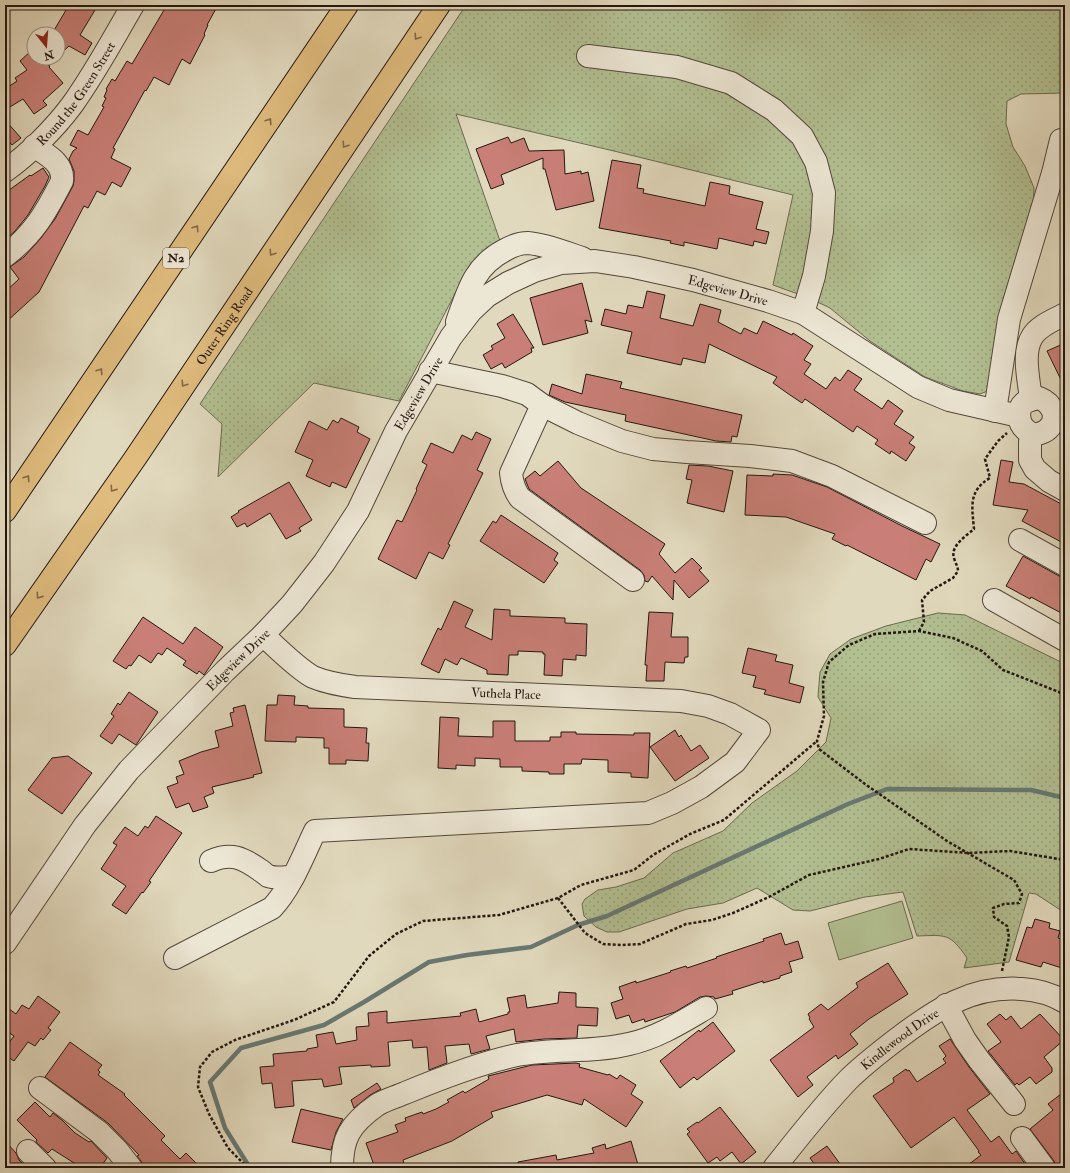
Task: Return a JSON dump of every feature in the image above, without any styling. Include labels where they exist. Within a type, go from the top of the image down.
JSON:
[{"type":"highway","name":"N2","points":[[5,511],[347,5]]},
{"type":"highway","name":"Outer Ring Road","points":[[5,645],[136,457],[439,5]]},
{"type":"street","name":"Round the Green Street","points":[[5,171],[46,135],[72,106],[95,71],[133,5]]},
{"type":"street","points":[[588,56],[677,67],[731,83],[774,110],[802,136],[816,162],[824,193],[822,230],[814,276],[803,313]]},
{"type":"street","points":[[995,411],[1009,319],[1053,174],[1061,140]]},
{"type":"street","points":[[5,256],[36,227],[46,212],[62,181],[63,175],[58,164],[34,146]]},
{"type":"street","points":[[451,337],[475,276],[485,263],[497,254],[512,246],[528,243],[595,261]]},
{"type":"street","name":"Edgeview Drive","points":[[5,943],[85,825],[129,770],[225,671],[263,635],[292,604],[324,563],[358,511],[396,431],[451,337],[471,311],[487,296],[508,283],[534,271],[561,263],[595,261],[634,267],[693,280],[768,301],[803,313],[918,387],[949,400],[1026,419]]},
{"type":"street","points":[[1065,314],[1043,326],[1032,337],[1026,354],[1026,419],[1030,442],[1030,460],[1035,469],[1049,481],[1065,490]]},
{"type":"street","points":[[430,371],[502,386],[526,394],[542,405],[578,423],[615,438],[653,449],[750,456],[792,461],[832,476],[926,523]]},
{"type":"street","points":[[542,405],[511,473],[515,491],[520,498],[632,580]]},
{"type":"street","points":[[1020,540],[1065,565]]},
{"type":"street","points":[[994,600],[1065,640]]},
{"type":"street","name":"Vuthela Place","points":[[263,635],[295,664],[312,676],[334,684],[363,687],[681,701],[708,706],[730,714],[759,730],[735,762],[696,790],[672,803],[648,813],[316,831],[293,877]]},
{"type":"street","points":[[211,861],[221,857],[236,856],[267,875],[275,878],[293,877]]},
{"type":"street","points":[[175,958],[272,908],[281,898],[293,877]]},
{"type":"street","name":"Kindlewood Drive","points":[[774,1168],[810,1123],[849,1080],[878,1054],[922,1020],[946,1005],[975,993],[1006,988],[1036,990],[1059,998],[1065,1002]]},
{"type":"street","points":[[946,1005],[965,1040],[1014,1104]]},
{"type":"street","points":[[342,1168],[342,1158],[349,1133],[361,1119],[378,1104],[423,1085],[518,1055],[592,1049],[629,1044],[664,1031],[706,1008]]},
{"type":"street","points":[[40,1088],[99,1132],[117,1150],[131,1168]]},
{"type":"street","points":[[1022,1138],[1044,1168]]},
{"type":"street","points":[[28,1151],[45,1168]]},
{"type":"path","points":[[919,631],[924,622],[922,600],[930,591],[953,578],[958,571],[958,566],[954,559],[953,552],[959,542],[974,529],[972,512],[975,491],[981,484],[990,478],[985,459],[998,442],[1012,428],[1026,419]]},
{"type":"path","points":[[998,989],[1009,937],[1007,926],[994,917],[993,908],[1004,904],[1019,904],[1022,894],[1014,880],[947,841],[868,786],[819,748],[817,742],[824,716],[823,682],[829,662],[849,645],[875,634],[919,631],[953,638],[967,644],[982,651],[1003,670],[1059,692],[1065,699]]},
{"type":"path","points":[[248,1168],[228,1148],[209,1114],[198,1087],[200,1066],[212,1052],[235,1040],[294,1020],[334,1002],[369,956],[396,934],[423,921],[499,915],[558,898],[581,885],[634,870],[653,855],[690,834],[724,820],[817,742]]},
{"type":"path","points":[[558,898],[585,933],[603,944],[640,944],[686,924],[712,920],[733,913],[809,875],[880,859],[909,849],[969,853],[1010,851],[1065,860]]},
{"type":"green space","points":[[466,5],[1065,5],[1065,93],[1021,94],[1007,101],[1006,124],[1013,147],[1025,166],[1034,188],[1033,217],[990,390],[980,394],[963,391],[925,377],[870,341],[830,308],[809,298],[773,285],[793,195],[456,114],[500,241],[486,249],[470,265],[399,401],[314,383],[218,477],[222,424],[200,404]]},
{"type":"green space","points":[[938,613],[965,615],[1065,664],[1065,913],[1036,894],[1029,893],[1009,962],[964,968],[967,958],[951,940],[941,936],[917,936],[903,892],[865,897],[810,911],[793,910],[757,888],[723,903],[687,909],[619,932],[607,932],[596,927],[584,916],[582,904],[585,899],[598,890],[616,887],[644,878],[673,853],[723,831],[752,803],[797,771],[826,742],[831,718],[818,697],[820,672],[830,654],[851,639],[886,626]]},
{"type":"green space","points":[[902,901],[913,938],[839,960],[828,923]]},
{"type":"building","points":[[69,5],[98,5],[80,35],[92,43],[85,55],[69,46],[66,49],[66,26],[57,26]]},
{"type":"building","points":[[167,5],[218,5],[207,25],[205,35],[190,64],[182,59],[169,85],[154,77],[146,91],[145,90],[113,148],[115,149],[111,158],[131,168],[121,187],[112,182],[105,195],[97,191],[88,208],[84,206],[39,292],[5,323],[5,292],[19,279],[10,267],[24,257],[41,238],[55,219],[73,186],[74,171],[69,159],[73,151],[77,148],[70,145],[78,130],[88,135],[104,107],[102,106],[106,98],[104,97],[107,90],[106,89],[112,79],[115,81],[127,61],[132,64]]},
{"type":"building","points":[[26,56],[26,66],[50,66],[49,67],[63,83],[43,101],[47,105],[34,114],[23,99],[5,110],[5,89],[17,81],[15,78],[27,70],[20,61]]},
{"type":"building","points":[[5,120],[21,138],[12,145],[5,137]]},
{"type":"building","points":[[508,137],[511,143],[524,138],[529,151],[564,150],[565,174],[581,171],[581,174],[588,172],[594,201],[556,210],[545,169],[543,169],[543,158],[501,175],[504,184],[491,189],[476,149]]},
{"type":"building","points":[[612,160],[641,165],[637,188],[644,189],[643,193],[705,206],[710,182],[730,186],[729,194],[763,202],[756,229],[769,232],[766,244],[754,241],[753,246],[719,238],[717,249],[684,242],[684,246],[670,243],[671,241],[599,228]]},
{"type":"building","points":[[43,168],[49,177],[45,186],[28,215],[15,231],[5,240],[5,193],[30,175],[31,176]]},
{"type":"building","points":[[582,283],[592,322],[585,320],[588,333],[543,345],[530,298]]},
{"type":"building","points":[[647,291],[665,295],[660,318],[693,326],[700,304],[721,310],[718,322],[741,334],[744,328],[757,334],[763,321],[792,335],[793,333],[813,346],[804,360],[811,364],[804,374],[826,389],[835,377],[840,381],[848,370],[862,379],[854,390],[882,409],[888,400],[903,411],[894,424],[914,437],[909,443],[915,447],[906,461],[891,451],[890,454],[875,444],[878,440],[857,426],[853,432],[805,399],[802,403],[790,395],[773,383],[777,377],[709,344],[705,363],[683,358],[681,365],[627,353],[632,332],[601,325],[605,309],[626,314],[628,305],[643,308]]},
{"type":"building","points":[[513,314],[534,348],[531,348],[532,352],[505,368],[502,363],[491,369],[483,355],[493,349],[491,346],[505,338],[497,324]]},
{"type":"building","points":[[1065,343],[1065,388],[1047,351]]},
{"type":"building","points":[[586,374],[622,382],[620,388],[742,415],[737,437],[732,436],[731,442],[716,441],[625,421],[626,415],[565,402],[549,395],[552,384],[582,394]]},
{"type":"building","points":[[341,418],[359,427],[357,432],[370,439],[346,488],[332,482],[330,487],[306,476],[313,460],[295,452],[309,421],[327,430],[333,420],[338,423]]},
{"type":"building","points":[[476,432],[491,439],[477,470],[483,473],[448,544],[450,545],[443,559],[429,552],[416,579],[378,559],[397,520],[402,522],[417,490],[416,489],[427,465],[422,462],[431,443],[453,453],[462,435],[472,440]]},
{"type":"building","points":[[1001,460],[1013,462],[1009,482],[1024,484],[1065,506],[1065,544],[1022,521],[1028,510],[993,505]]},
{"type":"building","points":[[558,461],[581,488],[665,544],[659,554],[675,573],[692,558],[702,568],[699,570],[709,581],[689,598],[674,580],[673,600],[652,576],[648,582],[645,581],[644,575],[640,570],[529,489],[525,479],[535,471],[540,476]]},
{"type":"building","points":[[689,465],[708,466],[733,471],[724,512],[687,503],[692,480],[686,479]]},
{"type":"building","points":[[773,474],[792,475],[827,487],[940,544],[931,562],[926,559],[916,580],[832,539],[835,534],[786,517],[745,515],[747,475],[773,476]]},
{"type":"building","points":[[289,482],[312,520],[299,528],[301,531],[286,539],[270,513],[247,527],[245,523],[237,527],[231,517],[239,512],[238,511]]},
{"type":"building","points":[[501,515],[558,553],[554,560],[558,563],[544,583],[480,541],[493,521],[496,523]]},
{"type":"building","points":[[1023,556],[1065,578],[1065,615],[1006,586]]},
{"type":"building","points":[[454,601],[473,610],[465,627],[492,640],[494,609],[510,610],[510,616],[565,618],[565,623],[587,624],[586,656],[576,655],[576,660],[563,659],[562,676],[544,675],[545,654],[543,654],[543,652],[518,651],[518,655],[509,655],[508,675],[487,674],[487,670],[461,658],[457,665],[445,659],[439,673],[421,664],[438,628],[441,630]]},
{"type":"building","points":[[649,612],[673,613],[671,637],[688,637],[688,657],[685,657],[684,663],[665,662],[664,681],[646,681],[647,665],[645,665]]},
{"type":"building","points":[[143,617],[183,644],[195,627],[223,647],[204,675],[199,671],[197,674],[183,665],[186,661],[167,648],[162,655],[158,653],[151,663],[139,655],[131,666],[129,665],[126,669],[113,661]]},
{"type":"building","points":[[748,648],[777,655],[775,661],[793,665],[789,683],[804,687],[800,703],[764,694],[766,690],[753,687],[756,676],[742,673]]},
{"type":"building","points":[[129,692],[158,712],[136,745],[119,734],[112,744],[100,736],[114,716],[111,714],[118,703],[120,705]]},
{"type":"building","points":[[278,695],[295,696],[294,705],[308,706],[308,708],[344,709],[344,727],[367,728],[366,743],[369,743],[368,761],[346,760],[346,764],[329,764],[329,748],[324,748],[324,738],[296,737],[296,742],[265,741],[267,705],[277,705]]},
{"type":"building","points":[[245,705],[262,773],[253,775],[254,777],[212,787],[214,793],[204,797],[208,807],[193,812],[189,803],[176,808],[167,787],[178,783],[176,777],[184,774],[179,761],[201,752],[219,747],[215,731],[233,726],[230,713],[234,712],[233,708]]},
{"type":"building","points":[[440,717],[459,718],[458,736],[493,737],[493,721],[515,721],[515,741],[550,741],[550,737],[561,737],[561,732],[576,732],[576,734],[634,735],[634,733],[650,733],[648,778],[631,777],[631,773],[608,772],[608,760],[582,759],[581,764],[564,764],[564,774],[522,771],[522,767],[500,767],[500,759],[475,758],[475,766],[456,765],[456,769],[438,768]]},
{"type":"building","points":[[675,730],[679,737],[681,735],[691,751],[700,745],[709,758],[675,781],[650,747]]},
{"type":"building","points":[[68,756],[92,773],[62,814],[28,790],[52,758]]},
{"type":"building","points":[[156,816],[182,833],[149,881],[151,882],[126,914],[112,905],[126,886],[101,869],[117,845],[113,843],[125,827],[138,836],[145,826],[148,828]]},
{"type":"building","points":[[1035,919],[1050,923],[1049,928],[1060,931],[1058,938],[1065,941],[1065,969],[1043,962],[1041,967],[1016,960],[1027,927],[1032,928]]},
{"type":"building","points":[[781,933],[785,945],[798,941],[803,958],[789,962],[792,972],[780,976],[780,978],[763,983],[763,981],[732,991],[733,994],[715,999],[714,997],[700,997],[675,1012],[645,1022],[644,1019],[632,1023],[629,1015],[616,1019],[611,1003],[623,999],[619,987],[717,958],[716,957],[764,941],[763,939]]},
{"type":"building","points":[[888,963],[908,994],[869,1019],[850,1034],[858,1044],[838,1059],[836,1055],[807,1077],[813,1085],[798,1097],[770,1060],[814,1027],[808,1014],[821,1004],[828,1010],[858,987],[856,983]]},
{"type":"building","points":[[559,992],[576,993],[576,1007],[598,1008],[597,1026],[578,1025],[577,1038],[516,1042],[514,1029],[486,1036],[490,1049],[471,1054],[469,1044],[445,1046],[447,1063],[429,1070],[427,1047],[413,1048],[412,1040],[388,1042],[390,1066],[371,1067],[371,1065],[339,1067],[342,1084],[324,1087],[322,1079],[292,1081],[294,1106],[275,1108],[272,1083],[262,1084],[260,1067],[274,1066],[273,1054],[307,1051],[307,1049],[318,1047],[316,1035],[333,1032],[336,1044],[357,1040],[356,1027],[369,1026],[368,1013],[387,1011],[387,1023],[461,1016],[460,1013],[476,1009],[479,1022],[508,1014],[508,1012],[510,1012],[507,998],[525,995],[527,1008],[558,1003]]},
{"type":"building","points":[[38,996],[60,1012],[48,1028],[51,1030],[43,1040],[41,1038],[35,1046],[28,1042],[14,1061],[5,1055],[5,1048],[14,1036],[5,1030],[5,1006],[16,1014],[22,1005],[29,1009]]},
{"type":"building","points":[[1000,1014],[1006,1020],[1011,1016],[1021,1029],[1040,1014],[1064,1040],[1044,1057],[1052,1068],[1052,1072],[1036,1084],[1030,1077],[1019,1085],[1017,1083],[1015,1085],[988,1051],[1001,1042],[987,1024]]},
{"type":"building","points":[[713,1022],[735,1051],[697,1080],[694,1077],[680,1088],[660,1061],[699,1030],[700,1032]]},
{"type":"building","points":[[950,1039],[990,1094],[967,1110],[991,1142],[999,1136],[1012,1154],[1016,1151],[1028,1168],[964,1168],[981,1155],[954,1117],[911,1148],[873,1096],[894,1082],[893,1078],[906,1069],[907,1071],[909,1070],[917,1082],[946,1063],[943,1059],[946,1056],[939,1046]]},
{"type":"building","points":[[70,1042],[102,1065],[98,1070],[100,1072],[98,1075],[125,1094],[124,1095],[165,1136],[161,1140],[180,1159],[186,1153],[201,1168],[144,1168],[137,1156],[139,1155],[108,1123],[45,1077]]},
{"type":"building","points":[[580,1064],[579,1067],[608,1075],[609,1074],[617,1079],[620,1075],[636,1085],[631,1094],[643,1102],[626,1127],[584,1099],[582,1105],[547,1095],[491,1112],[493,1117],[452,1141],[403,1160],[405,1168],[375,1168],[366,1143],[398,1132],[395,1125],[406,1121],[405,1118],[436,1109],[449,1102],[447,1100],[463,1091],[465,1093],[489,1079],[488,1076],[532,1065]]},
{"type":"building","points":[[377,1083],[381,1089],[370,1095],[354,1108],[351,1100]]},
{"type":"building","points":[[1065,1091],[1065,1163],[1059,1168],[1056,1168],[1054,1161],[1030,1129],[1053,1110],[1048,1104]]},
{"type":"building","points":[[35,1102],[50,1117],[53,1113],[75,1133],[89,1142],[91,1141],[107,1158],[100,1168],[82,1168],[52,1149],[48,1153],[36,1142],[37,1140],[17,1120]]},
{"type":"building","points":[[720,1107],[756,1152],[741,1164],[732,1152],[720,1161],[717,1157],[708,1163],[687,1134],[690,1132],[687,1129]]},
{"type":"building","points":[[301,1109],[343,1119],[336,1132],[331,1150],[292,1142]]},
{"type":"building","points":[[5,1141],[16,1153],[19,1160],[27,1168],[5,1168]]},
{"type":"building","points":[[631,1141],[639,1168],[518,1168],[518,1162],[556,1155],[557,1160],[594,1153],[592,1148],[605,1144],[606,1149]]},
{"type":"building","points":[[827,1146],[843,1168],[817,1168],[810,1158]]},
{"type":"waterway","points":[[250,1168],[225,1128],[210,1082],[241,1048],[324,1025],[429,962],[467,955],[531,947],[578,925],[607,916],[848,804],[887,789],[1031,790],[1065,798]]}]
